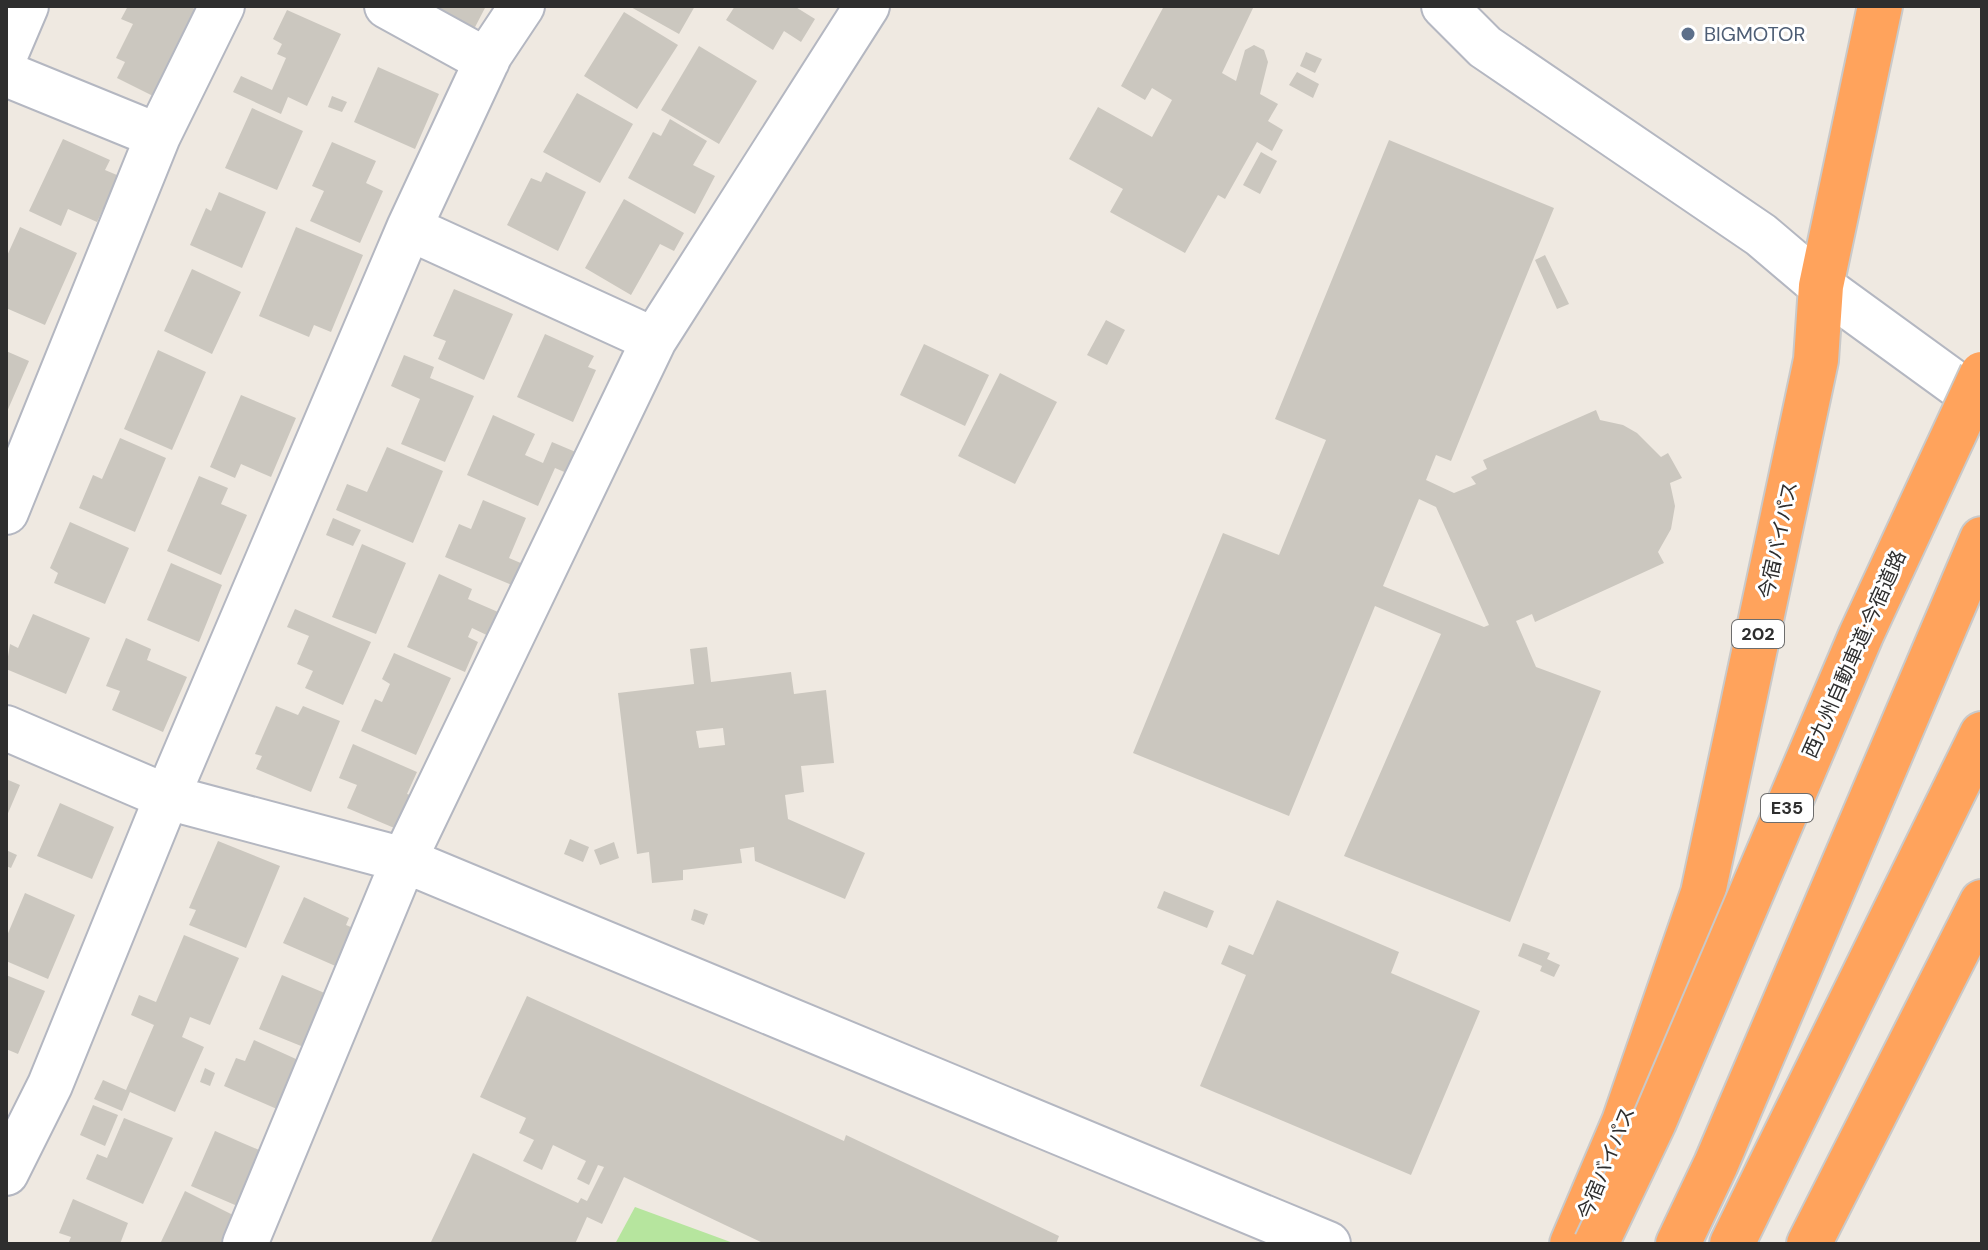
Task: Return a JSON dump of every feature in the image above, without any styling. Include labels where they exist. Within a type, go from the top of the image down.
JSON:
[{"type":"highway","name":"今宿バイパス","points":[[1572,1244],[1624,1122],[1703,893],[1816,360],[1821,286],[1880,6]]},
{"type":"highway","name":"西九州自動車道;今宿道路","points":[[1596,1244],[1660,1108],[1861,635],[1982,374]]},
{"type":"highway","points":[[1678,1244],[1716,1164],[1982,539]]},
{"type":"highway","points":[[1732,1244],[1982,734]]},
{"type":"highway","points":[[1809,1244],[1982,902]]},
{"type":"street","points":[[6,53],[26,6]]},
{"type":"street","points":[[6,512],[158,136],[222,6]]},
{"type":"street","points":[[387,6],[487,61]]},
{"type":"street","points":[[6,1173],[50,1085],[167,797],[409,228],[487,61],[522,6]]},
{"type":"street","points":[[245,1244],[404,860],[654,340],[867,6]]},
{"type":"street","points":[[1444,6],[1485,47],[1761,235],[1821,286],[1982,403]]},
{"type":"street","points":[[6,74],[158,136]]},
{"type":"street","points":[[409,228],[654,340]]},
{"type":"street","points":[[6,728],[167,797],[404,860],[1328,1244]]},
{"type":"green space","points":[[635,1207],[736,1244],[615,1244]]},
{"type":"building","points":[[128,6],[189,6],[195,9],[153,96],[117,78],[125,62],[116,58],[133,24],[121,19]]},
{"type":"building","points":[[429,6],[486,6],[473,31]]},
{"type":"building","points":[[629,6],[695,6],[679,34]]},
{"type":"building","points":[[735,6],[794,6],[815,19],[801,42],[784,31],[773,50],[726,20]]},
{"type":"building","points":[[1164,6],[1254,6],[1222,73],[1236,81],[1245,50],[1254,45],[1264,50],[1268,62],[1260,94],[1278,104],[1268,121],[1283,130],[1272,151],[1257,142],[1225,199],[1218,195],[1185,253],[1110,212],[1123,189],[1069,159],[1098,107],[1152,137],[1172,100],[1152,88],[1145,100],[1121,86]]},
{"type":"building","points":[[287,10],[341,34],[307,106],[288,97],[281,114],[233,92],[241,76],[272,90],[286,58],[277,54],[282,44],[273,39]]},
{"type":"building","points":[[624,12],[678,45],[637,109],[584,76]]},
{"type":"building","points":[[699,46],[757,81],[719,144],[661,110]]},
{"type":"building","points":[[1306,52],[1322,59],[1315,73],[1300,66]]},
{"type":"building","points":[[378,67],[439,94],[415,149],[354,122]]},
{"type":"building","points":[[1297,72],[1319,84],[1313,98],[1289,85]]},
{"type":"building","points":[[577,93],[633,124],[600,183],[543,152]]},
{"type":"building","points":[[332,96],[347,102],[342,112],[328,107]]},
{"type":"building","points":[[252,108],[303,131],[277,190],[225,168]]},
{"type":"building","points":[[670,119],[707,141],[693,165],[715,176],[695,214],[628,178],[653,132],[661,136]]},
{"type":"building","points":[[63,139],[110,160],[105,170],[124,178],[108,211],[103,209],[97,222],[68,209],[61,226],[29,211]]},
{"type":"building","points":[[1389,140],[1554,208],[1451,461],[1436,455],[1426,480],[1454,493],[1476,484],[1471,477],[1487,469],[1483,460],[1596,410],[1600,420],[1623,425],[1637,433],[1661,457],[1668,453],[1682,478],[1670,483],[1675,506],[1671,529],[1658,552],[1664,563],[1535,622],[1532,614],[1516,621],[1536,667],[1601,691],[1510,922],[1344,856],[1441,634],[1375,606],[1289,816],[1133,753],[1223,533],[1279,555],[1326,440],[1275,419]],"holes":[[[1419,499],[1436,507],[1489,625],[1484,627],[1383,586]]]},
{"type":"building","points":[[332,142],[376,161],[366,183],[383,191],[360,243],[310,221],[324,191],[312,186]]},
{"type":"building","points":[[1261,152],[1277,161],[1260,194],[1243,185]]},
{"type":"building","points":[[546,172],[586,192],[558,251],[507,225],[531,178],[541,182]]},
{"type":"building","points":[[219,192],[266,212],[242,268],[190,245],[206,208],[211,211]]},
{"type":"building","points":[[624,199],[684,233],[674,251],[660,244],[631,295],[585,268]]},
{"type":"building","points":[[20,227],[77,253],[45,325],[6,308],[6,258]]},
{"type":"building","points":[[296,227],[363,255],[331,332],[314,325],[309,337],[259,316]]},
{"type":"building","points":[[1545,255],[1569,304],[1557,309],[1535,260]]},
{"type":"building","points":[[192,269],[241,292],[212,354],[164,331]]},
{"type":"building","points":[[454,289],[513,314],[484,380],[438,359],[446,341],[433,336]]},
{"type":"building","points":[[1106,320],[1125,330],[1107,365],[1087,355]]},
{"type":"building","points":[[545,334],[594,356],[588,367],[596,370],[573,422],[517,397]]},
{"type":"building","points":[[924,344],[989,375],[965,426],[900,395]]},
{"type":"building","points":[[158,350],[206,372],[172,450],[124,429]]},
{"type":"building","points":[[6,351],[29,361],[6,414]]},
{"type":"building","points":[[404,355],[434,367],[430,378],[474,396],[445,462],[401,444],[420,399],[391,386]]},
{"type":"building","points":[[1000,373],[1057,402],[1015,484],[958,456]]},
{"type":"building","points":[[241,395],[296,418],[271,477],[241,464],[235,478],[210,467]]},
{"type":"building","points":[[493,415],[535,434],[525,455],[543,463],[552,442],[578,453],[569,474],[555,468],[538,506],[467,475]]},
{"type":"building","points":[[120,438],[166,458],[135,532],[79,508],[93,475],[102,479]]},
{"type":"building","points":[[387,447],[443,471],[413,543],[336,510],[347,484],[367,492]]},
{"type":"building","points":[[199,476],[228,488],[221,504],[247,515],[221,575],[167,551]]},
{"type":"building","points":[[483,500],[526,518],[509,558],[523,564],[514,586],[445,557],[459,524],[471,529]]},
{"type":"building","points":[[333,518],[361,530],[353,546],[326,535]]},
{"type":"building","points":[[70,522],[129,548],[105,604],[54,583],[58,573],[50,568]]},
{"type":"building","points":[[362,544],[406,563],[376,634],[332,617]]},
{"type":"building","points":[[171,563],[222,585],[199,642],[147,620]]},
{"type":"building","points":[[439,574],[472,589],[468,599],[505,615],[495,639],[472,628],[468,637],[478,642],[465,672],[407,647]]},
{"type":"building","points":[[295,609],[371,642],[343,705],[305,688],[313,671],[297,664],[309,636],[287,627]]},
{"type":"building","points":[[33,614],[90,638],[66,694],[6,669],[10,644],[18,648]]},
{"type":"building","points":[[126,638],[151,649],[147,660],[187,677],[163,732],[112,710],[120,691],[106,686]]},
{"type":"building","points":[[707,647],[711,682],[791,672],[794,694],[826,690],[834,763],[801,766],[804,792],[785,795],[788,819],[865,853],[845,899],[755,861],[754,847],[740,849],[742,863],[683,870],[683,880],[652,883],[649,852],[637,854],[618,693],[694,684],[690,649]],"holes":[[[723,728],[725,745],[699,748],[696,731]]]},
{"type":"building","points":[[394,653],[451,678],[416,755],[361,731],[375,699],[382,702],[390,684],[382,679]]},
{"type":"building","points":[[276,706],[298,715],[303,706],[340,721],[311,792],[256,769],[262,756],[255,754]]},
{"type":"building","points":[[353,744],[417,772],[407,794],[414,796],[399,830],[347,808],[357,785],[339,778]]},
{"type":"building","points":[[6,779],[20,785],[6,818]]},
{"type":"building","points":[[60,803],[114,827],[92,879],[37,856]]},
{"type":"building","points":[[570,839],[589,847],[583,862],[564,854]]},
{"type":"building","points":[[218,841],[280,866],[246,948],[189,925],[196,910],[189,908]]},
{"type":"building","points":[[614,842],[619,858],[600,865],[594,850]]},
{"type":"building","points":[[6,850],[17,855],[11,868],[6,866]]},
{"type":"building","points":[[1164,891],[1214,911],[1207,928],[1157,908]]},
{"type":"building","points":[[25,893],[75,915],[48,979],[6,961],[6,938]]},
{"type":"building","points":[[304,897],[349,918],[346,925],[358,930],[340,968],[283,943]]},
{"type":"building","points":[[1277,900],[1399,952],[1391,973],[1480,1011],[1411,1175],[1200,1086],[1246,975],[1221,964],[1229,945],[1253,955]]},
{"type":"building","points":[[694,909],[708,914],[704,925],[691,920]]},
{"type":"building","points":[[184,935],[239,958],[210,1025],[190,1017],[182,1037],[204,1047],[175,1112],[130,1092],[122,1111],[94,1099],[103,1080],[126,1090],[154,1025],[131,1015],[139,995],[156,1002]]},
{"type":"building","points":[[1523,943],[1550,953],[1547,959],[1560,965],[1554,977],[1540,971],[1542,966],[1518,956]]},
{"type":"building","points":[[6,975],[45,991],[18,1054],[6,1049]]},
{"type":"building","points":[[282,975],[334,997],[311,1050],[259,1029]]},
{"type":"building","points":[[527,996],[844,1141],[846,1135],[1059,1236],[1056,1244],[765,1244],[624,1177],[602,1224],[587,1217],[575,1244],[430,1244],[473,1153],[578,1203],[581,1198],[587,1201],[604,1167],[598,1165],[589,1185],[577,1179],[586,1161],[553,1145],[542,1170],[523,1161],[534,1140],[519,1133],[526,1118],[480,1097]]},
{"type":"building","points":[[254,1040],[307,1064],[286,1113],[224,1086],[236,1058],[245,1061]]},
{"type":"building","points":[[205,1068],[215,1073],[210,1086],[200,1082]]},
{"type":"building","points":[[93,1105],[118,1115],[105,1146],[80,1135]]},
{"type":"building","points":[[124,1118],[173,1138],[143,1204],[86,1179],[97,1154],[107,1158]]},
{"type":"building","points":[[215,1131],[266,1153],[242,1208],[191,1186]]},
{"type":"building","points":[[185,1191],[241,1219],[230,1244],[160,1244]]},
{"type":"building","points":[[73,1199],[128,1223],[120,1244],[68,1244],[71,1237],[59,1233]]},
{"type":"place","name":"BIGMOTOR","points":[[1688,34]]}]
